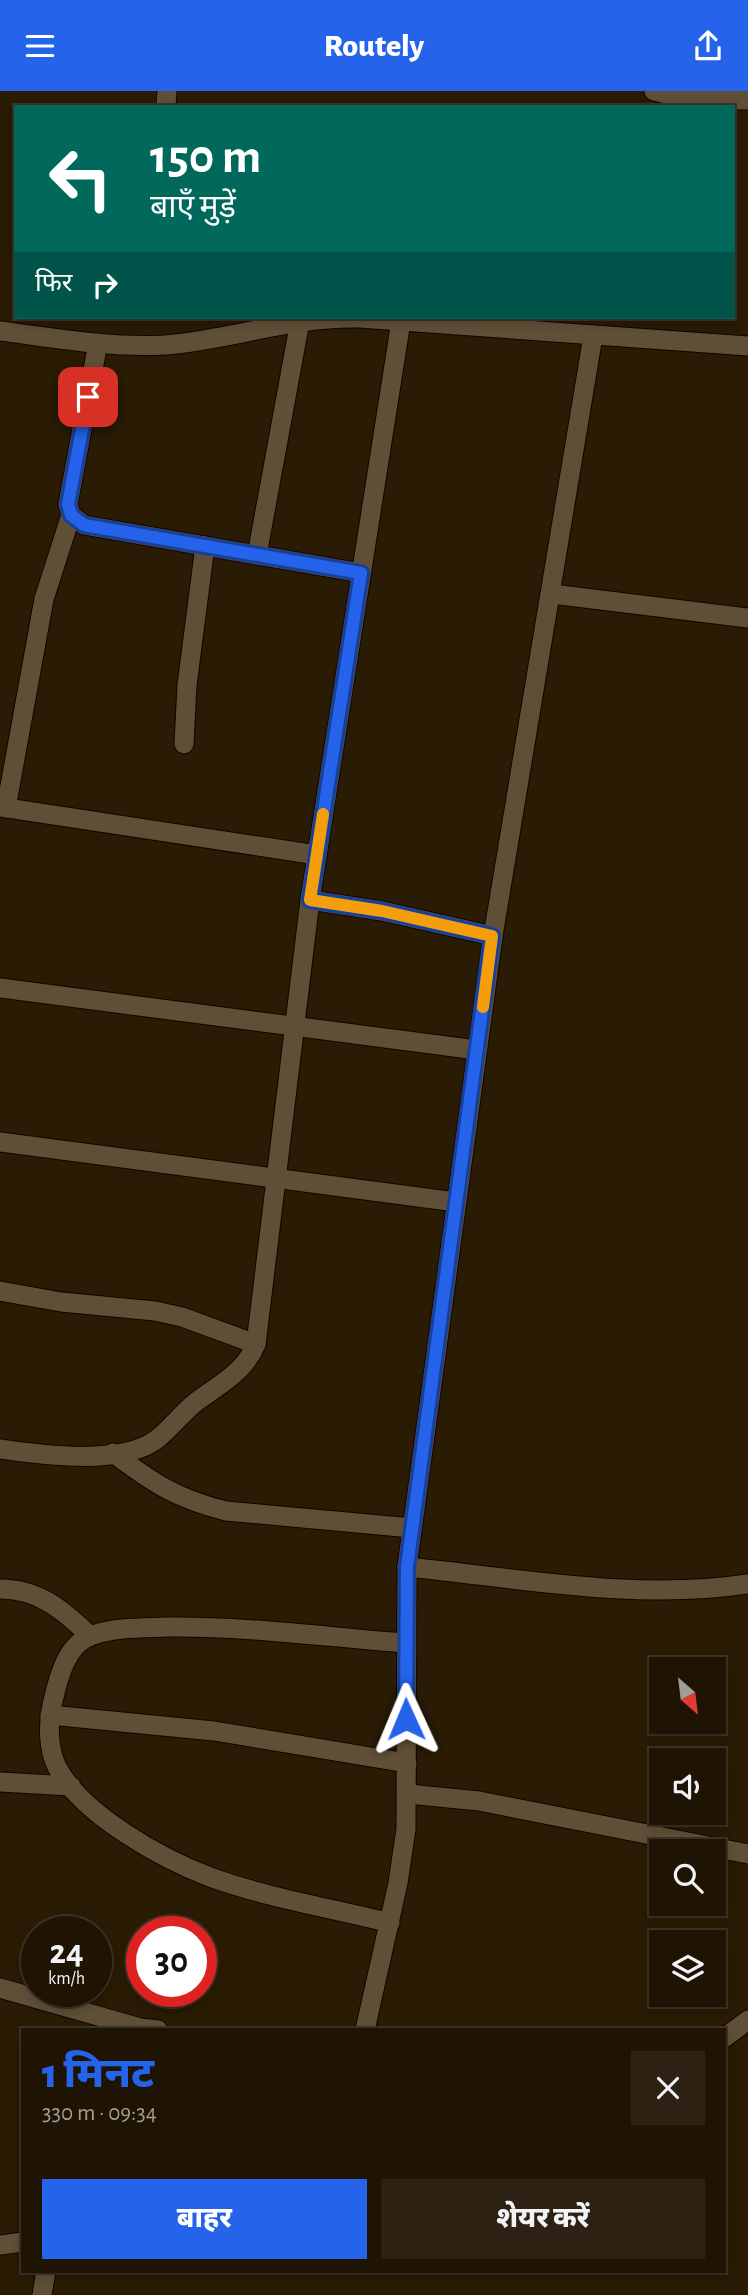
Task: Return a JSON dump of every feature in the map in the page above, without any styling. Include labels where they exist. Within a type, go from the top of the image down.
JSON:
[{"type":"street","points":[[654,91],[688,99],[706,95],[748,100]]},
{"type":"street","points":[[0,331],[98,344],[165,345],[311,319]]},
{"type":"street","points":[[362,319],[748,346]]},
{"type":"street","points":[[257,555],[300,321]]},
{"type":"street","points":[[0,1449],[53,1456],[113,1453],[142,1447],[158,1439],[187,1409],[249,1361],[256,1344],[278,1179],[292,1026],[401,321]]},
{"type":"street","points":[[365,2028],[390,1923],[407,1829],[405,1643],[407,1567],[412,1528],[492,936],[552,594],[593,336]]},
{"type":"street","points":[[98,344],[68,504],[71,515],[44,599],[3,808],[317,855]]},
{"type":"street","points":[[71,515],[84,525],[361,573]]},
{"type":"street","points":[[184,744],[187,685],[205,546]]},
{"type":"street","points":[[552,594],[748,618]]},
{"type":"street","points":[[310,900],[382,911],[492,936]]},
{"type":"street","points":[[0,988],[477,1050]]},
{"type":"street","points":[[0,1142],[456,1202]]},
{"type":"street","points":[[0,1291],[169,1314],[256,1344]]},
{"type":"street","points":[[113,1453],[150,1481],[178,1497],[201,1505],[226,1511],[412,1528]]},
{"type":"street","points":[[407,1567],[637,1590],[716,1589],[748,1584]]},
{"type":"street","points":[[0,1589],[29,1592],[49,1601],[90,1636]]},
{"type":"street","points":[[390,1923],[208,1876],[148,1847],[89,1804],[71,1786],[57,1767],[50,1743],[50,1715],[60,1672],[74,1648],[90,1636],[142,1628],[205,1627],[405,1643]]},
{"type":"street","points":[[50,1715],[214,1731],[407,1763]]},
{"type":"street","points":[[0,1782],[71,1786]]},
{"type":"street","points":[[408,1794],[479,1801],[748,1854]]},
{"type":"street","points":[[0,1988],[144,2028]]},
{"type":"street","points":[[726,2036],[748,2020]]},
{"type":"street","points":[[0,2245],[21,2242]]},
{"type":"street","points":[[41,2295],[46,2273]]},
{"type":"slow traffic","points":[[323,814],[310,900],[382,911],[492,936],[483,1007]]},
{"type":"route","points":[[88,397],[68,504],[71,515],[84,525],[361,573],[310,900],[382,911],[492,936],[407,1567],[406,1719]]}]
